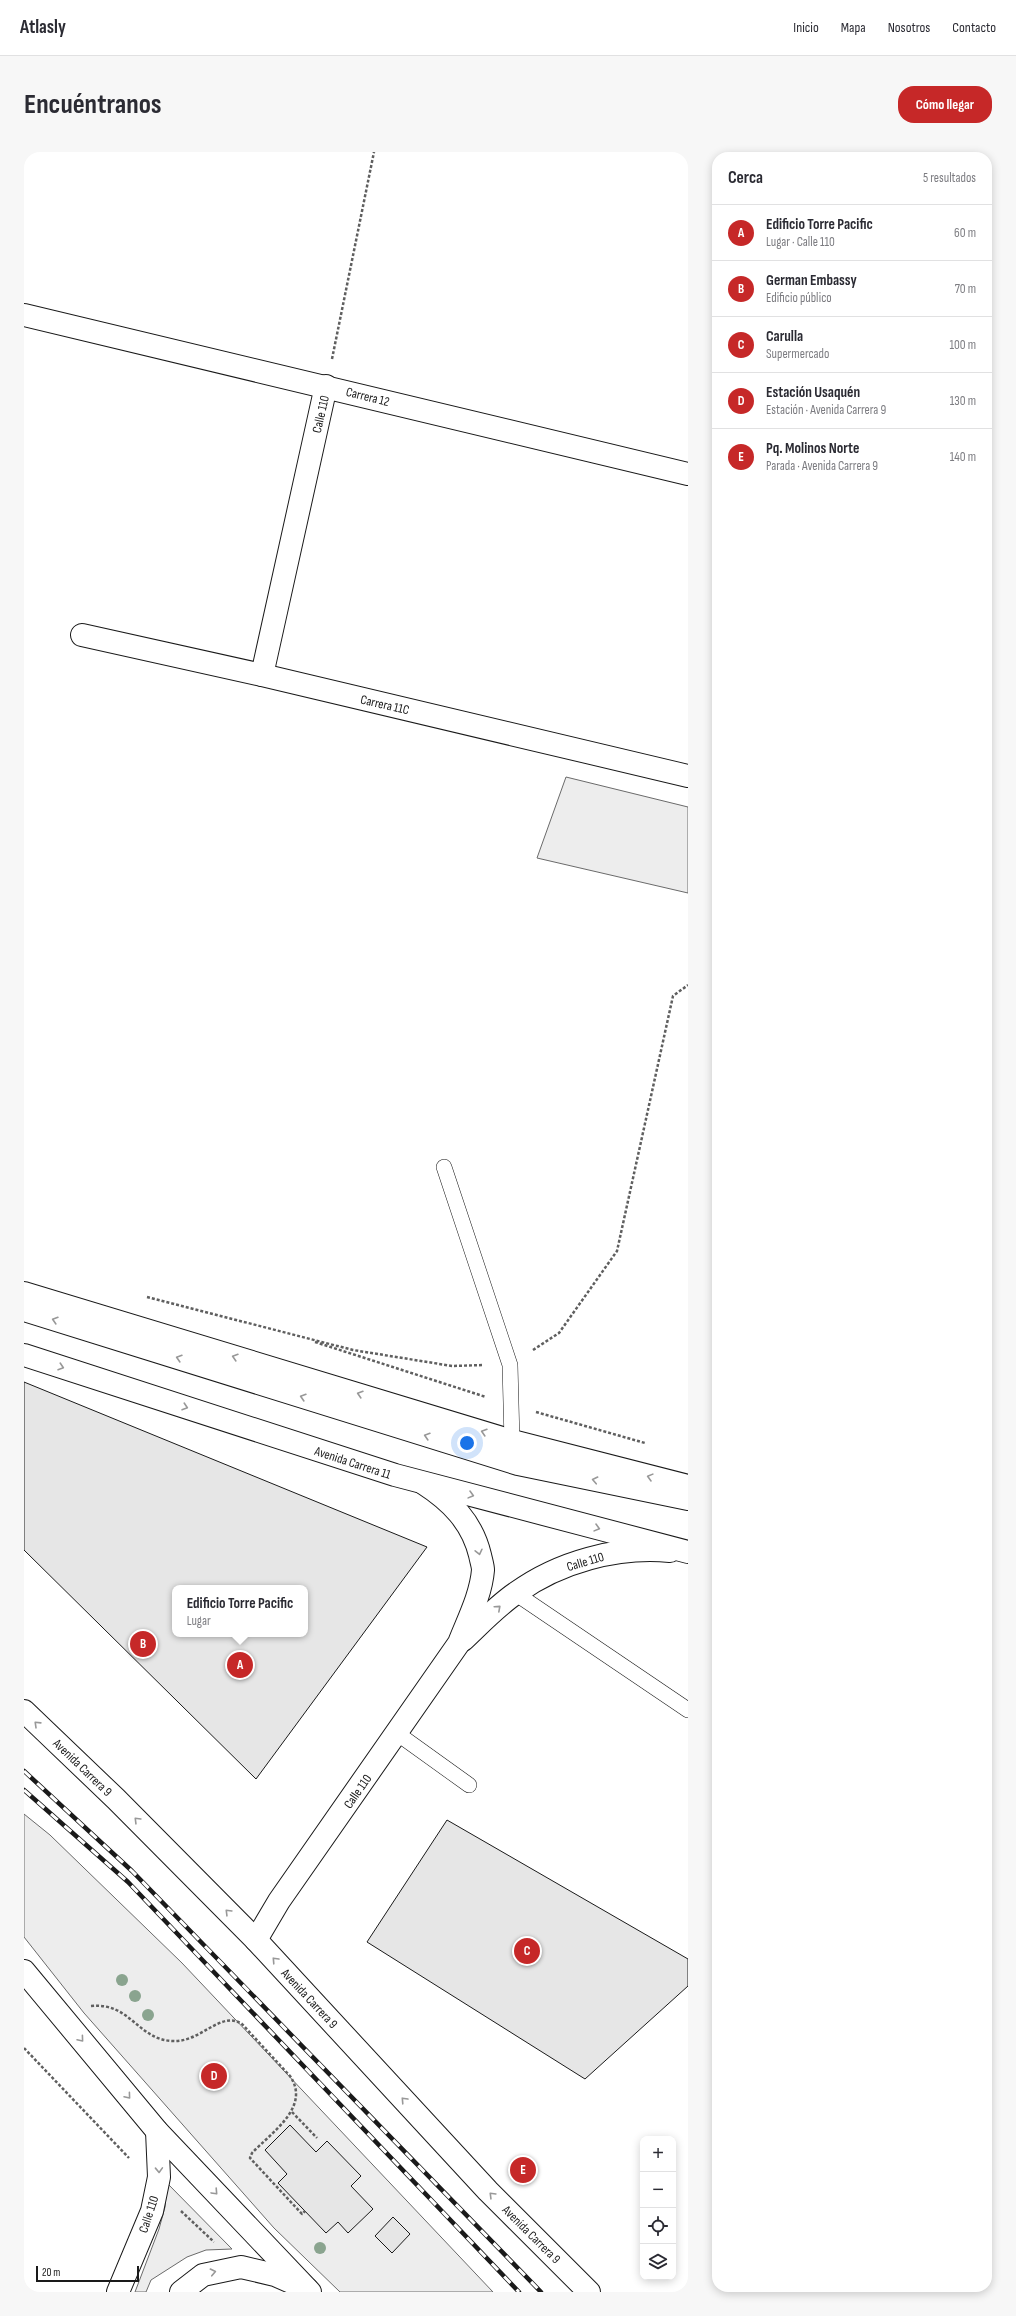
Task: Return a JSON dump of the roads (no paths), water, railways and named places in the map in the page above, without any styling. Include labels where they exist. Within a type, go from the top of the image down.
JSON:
[{"type":"main road","name":"Carrera 12","points":[[24,315],[326,386],[688,474]]},
{"type":"main road","name":"Calle 110","points":[[262,675],[326,386]]},
{"type":"main road","name":"Carrera 11C","points":[[82,635],[262,675],[688,776]]},
{"type":"main road","points":[[24,1294],[512,1441],[688,1486]]},
{"type":"main road","points":[[24,1310],[518,1464],[688,1499]]},
{"type":"main road","name":"Avenida Carrera 11","points":[[24,1355],[395,1475],[688,1552]]},
{"type":"main road","name":"Calle 110","points":[[256,1940],[279,1901],[398,1734],[459,1643],[473,1609],[483,1570],[476,1542],[463,1517],[444,1497],[420,1482]]},
{"type":"main road","name":"Calle 110","points":[[459,1643],[515,1593],[547,1574],[582,1561],[611,1554],[656,1550],[688,1552]]},
{"type":"main road","name":"Avenida Carrera 9","points":[[24,1711],[116,1799],[256,1940],[483,2185],[589,2292]]},
{"type":"main road","points":[[24,1971],[157,2131],[309,2291]]},
{"type":"main road","points":[[24,1986],[59,2013]]},
{"type":"main road","name":"Calle 110","points":[[118,2292],[152,2211],[159,2177],[157,2131]]},
{"type":"main road","points":[[180,2292],[203,2275],[241,2267],[275,2275],[309,2291]]},
{"type":"lane","points":[[444,1167],[510,1365],[512,1441]]},
{"type":"lane","points":[[515,1593],[688,1710]]},
{"type":"lane","points":[[398,1734],[469,1785]]},
{"type":"railway","points":[[24,1771],[132,1871],[541,2292]]},
{"type":"railway","points":[[24,1790],[128,1882],[519,2292]]},
{"type":"place","name":"German Embassy","points":[[143,1644]]},
{"type":"place","name":"Edificio Torre Pacific","points":[[240,1665]]},
{"type":"place","name":"Carulla","points":[[527,1951]]},
{"type":"place","name":"Estación Usaquén","points":[[214,2076]]},
{"type":"place","name":"Pq. Molinos Norte","points":[[523,2170]]}]
